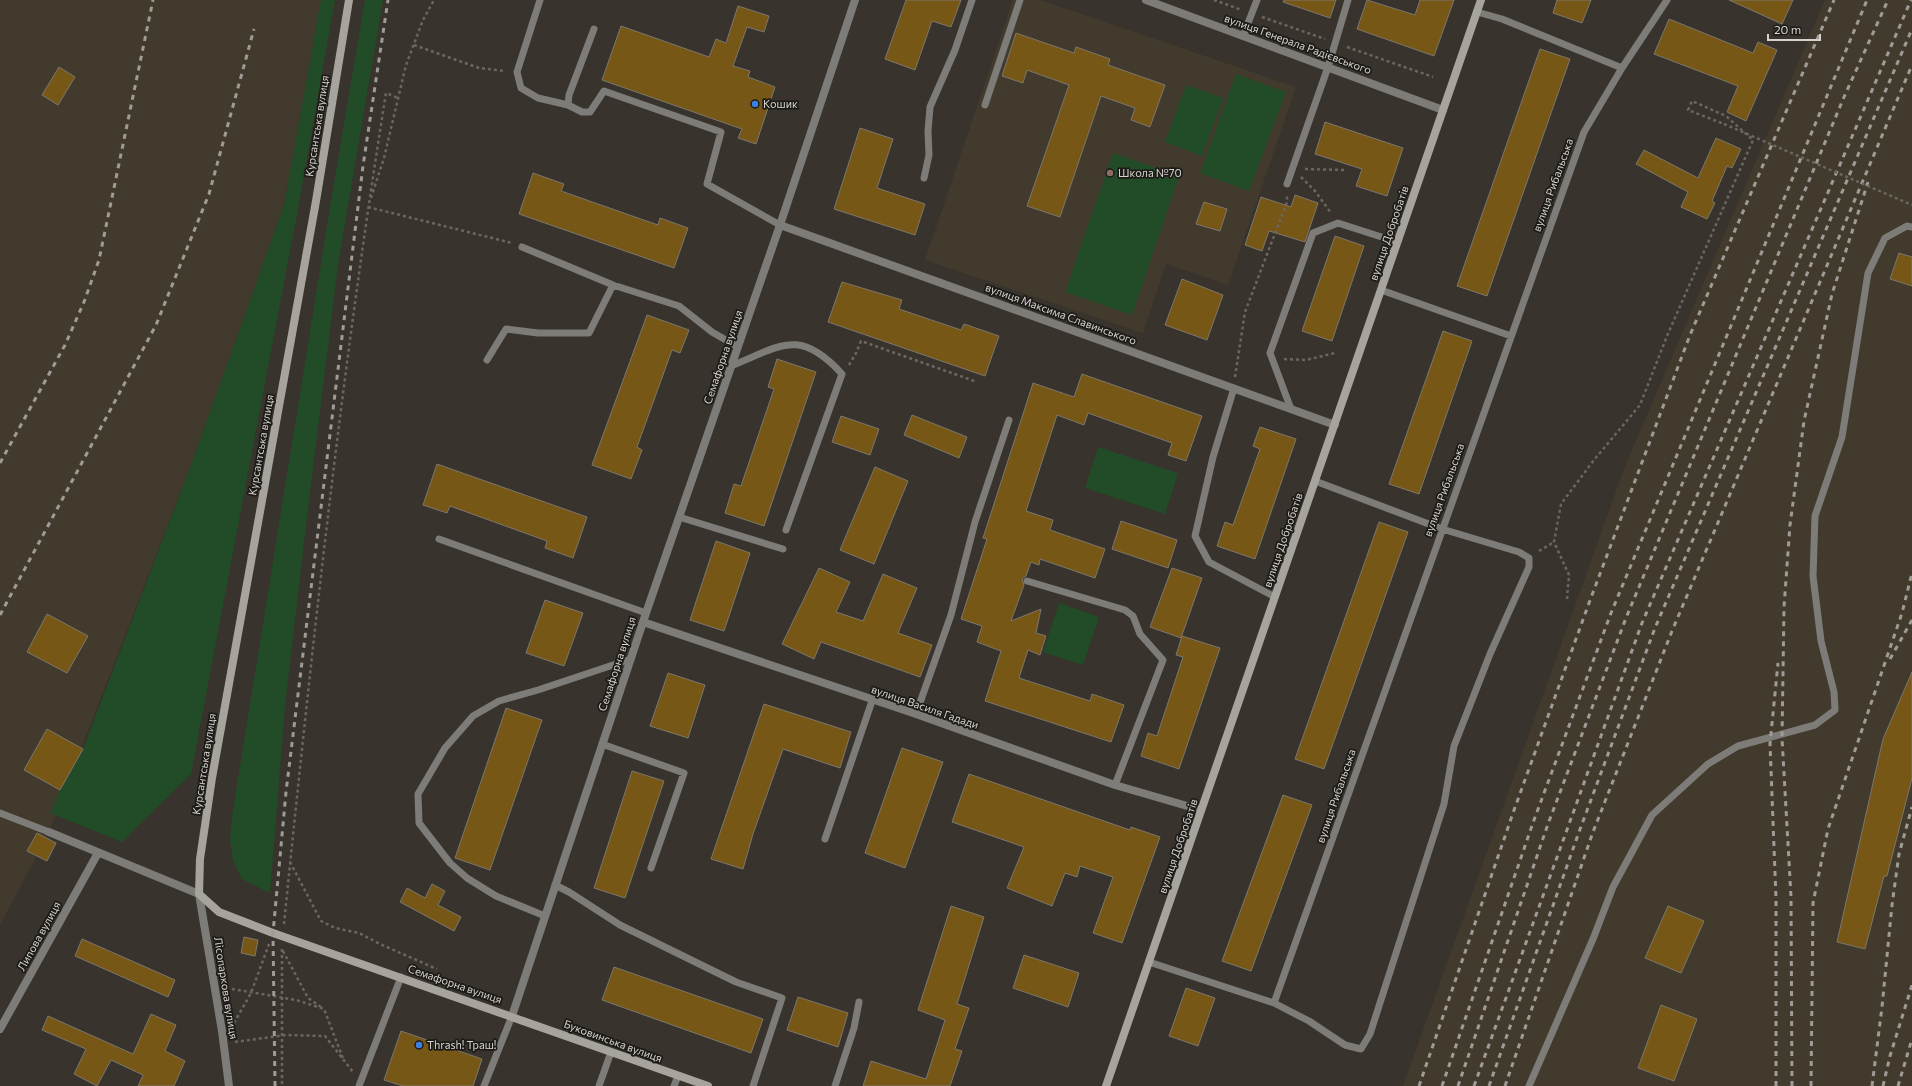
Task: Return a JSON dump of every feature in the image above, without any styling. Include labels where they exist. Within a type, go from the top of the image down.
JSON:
[{"type":"street","name":"Курсантська вулиця","points":[[199,894],[200,859],[212,778],[316,201],[349,0]]},
{"type":"street","name":"Семафорна вулиця","points":[[199,894],[219,912],[273,933],[512,1016],[630,659],[780,225],[854,0]]},
{"type":"street","name":"вулиця Генерала Радієвського","points":[[1146,0],[1443,110]]},
{"type":"street","name":"вулиця Добробатів","points":[[1106,1086],[1481,0]]},
{"type":"street","name":"вулиця Максима Славинського","points":[[780,225],[1335,425]]},
{"type":"street","name":"вулиця Василя Гадади","points":[[643,622],[872,701],[916,714],[1115,785],[1201,810]]},
{"type":"street","points":[[49,832],[199,894]]},
{"type":"street","name":"Липова вулиця","points":[[0,1029],[98,853]]},
{"type":"street","name":"Лісопаркова вулиця","points":[[199,894],[224,1043],[229,1086]]},
{"type":"street","name":"Буковинська вулиця","points":[[512,1016],[708,1086]]},
{"type":"lane","points":[[540,0],[517,72],[521,88],[538,98],[568,105],[582,112],[590,112],[604,91],[721,132],[707,184],[780,225]]},
{"type":"lane","points":[[924,178],[929,154],[928,131],[930,107],[955,50],[972,0]]},
{"type":"lane","points":[[985,105],[1020,0]]},
{"type":"lane","points":[[1243,36],[1257,0]]},
{"type":"lane","points":[[1287,184],[1328,67],[1348,0]]},
{"type":"lane","name":"вулиця Рибальська","points":[[1274,1003],[1584,132],[1622,68],[1668,0]]},
{"type":"lane","points":[[1477,12],[1502,19],[1622,68]]},
{"type":"lane","points":[[568,105],[569,95],[594,29]]},
{"type":"lane","points":[[1291,409],[1270,353],[1313,232],[1338,223],[1397,242]]},
{"type":"lane","points":[[1529,1086],[1593,939],[1613,887],[1652,815],[1708,764],[1738,746],[1815,725],[1835,710],[1834,692],[1821,641],[1813,576],[1815,516],[1842,437],[1868,273],[1885,238],[1907,226],[1912,227]]},
{"type":"lane","points":[[522,247],[613,285],[679,306],[712,332],[738,346]]},
{"type":"lane","points":[[487,360],[506,329],[538,333],[589,333],[613,285]]},
{"type":"lane","points":[[1381,290],[1511,336]]},
{"type":"lane","points":[[731,366],[771,348],[788,344],[798,345],[820,354],[829,360],[842,374],[786,530]]},
{"type":"lane","points":[[1234,388],[1212,457],[1195,536],[1209,562],[1276,597]]},
{"type":"lane","points":[[916,714],[951,615],[975,522],[1009,420]]},
{"type":"lane","points":[[1149,962],[1274,1003],[1309,1021],[1345,1045],[1361,1049],[1370,1034],[1444,804],[1454,746],[1490,654],[1529,567],[1529,558],[1519,552],[1442,529],[1315,481]]},
{"type":"lane","points":[[679,517],[783,549]]},
{"type":"lane","points":[[438,539],[646,613]]},
{"type":"lane","points":[[1027,581],[1124,610],[1133,616],[1140,634],[1163,660],[1115,785]]},
{"type":"lane","points":[[545,916],[496,896],[467,878],[450,864],[419,823],[418,794],[445,748],[473,716],[499,701],[538,690],[630,659]]},
{"type":"lane","points":[[826,839],[872,701]]},
{"type":"lane","points":[[602,744],[684,773],[650,868]]},
{"type":"lane","points":[[0,813],[49,832]]},
{"type":"lane","points":[[555,885],[569,892],[620,925],[736,982],[782,998],[753,1086]]},
{"type":"lane","points":[[360,1084],[402,977]]},
{"type":"lane","points":[[835,1086],[854,1028],[859,1002]]},
{"type":"lane","points":[[484,1086],[512,1016]]},
{"type":"lane","points":[[599,1086],[611,1052]]},
{"type":"lane","points":[[674,1086],[678,1076]]},
{"type":"path","points":[[368,207],[384,158],[406,65],[423,20],[434,0]]},
{"type":"path","points":[[414,45],[479,68],[517,72]]},
{"type":"path","points":[[282,1086],[282,936],[330,491],[368,207],[386,93],[398,98]]},
{"type":"path","points":[[1567,599],[1569,575],[1554,542],[1562,504],[1594,460],[1640,405],[1667,336],[1753,140],[1726,116],[1692,101],[1688,110],[1724,124],[1912,205]]},
{"type":"path","points":[[1292,168],[1345,170]]},
{"type":"path","points":[[1292,168],[1315,191],[1338,223]]},
{"type":"path","points":[[1234,388],[1245,312],[1287,202],[1287,184]]},
{"type":"path","points":[[368,207],[437,223],[522,247]]},
{"type":"path","points":[[842,374],[856,353],[861,341],[977,382]]},
{"type":"path","points":[[1270,353],[1280,358],[1306,360],[1335,353]]},
{"type":"path","points":[[1529,558],[1554,542]]},
{"type":"path","points":[[290,861],[321,921],[335,928],[359,933],[437,969]]},
{"type":"path","points":[[273,933],[308,998],[324,1009],[344,1061]]},
{"type":"path","points":[[234,1024],[251,992],[273,933]]},
{"type":"path","points":[[215,986],[296,1000],[324,1009]]},
{"type":"path","points":[[224,1043],[282,1036],[325,1036],[360,1084]]},
{"type":"shaded area","points":[[0,0],[321,0],[284,205],[194,457],[49,832],[0,925]]},
{"type":"shaded area","name":"Школа №70","points":[[1013,0],[1040,0],[1296,87],[1228,285],[1166,264],[1143,333],[925,260]]},
{"type":"shaded area","points":[[1825,0],[1912,0],[1912,1086],[1403,1086],[1625,466]]},
{"type":"green space","points":[[321,0],[335,0],[297,214],[191,774],[122,842],[50,813],[60,790],[83,749],[194,457],[284,205]]},
{"type":"green space","points":[[365,0],[383,0],[338,265],[285,706],[270,893],[242,879],[233,861],[230,841],[232,816],[332,195]]},
{"type":"green space","points":[[1236,74],[1286,92],[1249,191],[1200,173]]},
{"type":"green space","points":[[1186,85],[1223,98],[1202,156],[1165,142]]},
{"type":"green space","points":[[1113,153],[1179,176],[1132,315],[1065,292]]},
{"type":"green space","points":[[1098,447],[1178,473],[1165,514],[1085,488]]},
{"type":"green space","points":[[1059,603],[1099,617],[1083,665],[1043,652]]},
{"type":"building","points":[[906,0],[961,0],[951,27],[932,21],[915,70],[885,59]]},
{"type":"building","points":[[1284,0],[1336,0],[1330,18],[1283,2]]},
{"type":"building","points":[[1367,0],[1415,15],[1420,0],[1454,0],[1434,56],[1357,29]]},
{"type":"building","points":[[1557,0],[1591,0],[1582,23],[1553,13]]},
{"type":"building","points":[[1729,0],[1793,0],[1782,24]]},
{"type":"building","points":[[738,6],[769,16],[764,32],[747,27],[733,66],[750,71],[748,77],[775,87],[756,144],[738,138],[742,129],[602,80],[621,26],[709,57],[716,39],[726,43]]},
{"type":"building","points":[[1669,19],[1753,53],[1758,42],[1777,50],[1746,121],[1727,112],[1738,86],[1654,54]]},
{"type":"building","points":[[1016,33],[1074,53],[1076,47],[1110,59],[1108,65],[1165,85],[1150,127],[1131,120],[1135,108],[1101,96],[1060,217],[1027,206],[1069,85],[1027,70],[1023,83],[1002,76]]},
{"type":"building","points":[[1540,49],[1570,59],[1487,296],[1457,286]]},
{"type":"building","points":[[59,67],[75,77],[58,105],[42,95]]},
{"type":"building","points":[[1325,122],[1403,148],[1387,196],[1356,186],[1362,169],[1315,154]]},
{"type":"building","points":[[860,128],[893,139],[877,188],[925,204],[915,235],[834,209]]},
{"type":"building","points":[[1716,138],[1741,149],[1732,168],[1727,166],[1712,201],[1715,203],[1707,219],[1681,207],[1688,192],[1636,164],[1644,150],[1698,178]]},
{"type":"building","points":[[533,173],[564,184],[561,191],[658,225],[660,218],[688,228],[674,268],[519,214]]},
{"type":"building","points":[[1295,195],[1318,203],[1305,242],[1269,231],[1262,251],[1245,245],[1261,197],[1291,207]]},
{"type":"building","points":[[1204,202],[1227,209],[1220,231],[1196,224]]},
{"type":"building","points":[[1335,236],[1364,246],[1332,341],[1302,331]]},
{"type":"building","points":[[1899,253],[1912,257],[1912,286],[1890,279]]},
{"type":"building","points":[[1182,279],[1223,295],[1207,340],[1165,325]]},
{"type":"building","points":[[842,282],[902,300],[899,309],[961,330],[964,324],[999,336],[985,376],[828,322]]},
{"type":"building","points":[[647,315],[689,330],[680,353],[672,350],[637,447],[642,450],[631,479],[592,465]]},
{"type":"building","points":[[1443,331],[1472,341],[1419,494],[1389,484]]},
{"type":"building","points":[[777,359],[816,372],[764,526],[725,513],[734,484],[741,486],[774,389],[768,387]]},
{"type":"building","points":[[1082,374],[1202,416],[1186,461],[1168,455],[1172,443],[1088,413],[1084,425],[1057,415],[1026,511],[1053,520],[1050,530],[1105,549],[1095,578],[1040,559],[1039,565],[1031,562],[1026,576],[1022,579],[1024,585],[1011,621],[1041,609],[1036,633],[1046,636],[1040,655],[1028,650],[1019,678],[1090,701],[1092,694],[1124,705],[1111,742],[985,701],[1001,651],[977,642],[982,626],[961,619],[987,539],[983,538],[1033,383],[1074,397]]},
{"type":"building","points":[[912,415],[967,437],[959,458],[904,435]]},
{"type":"building","points":[[841,416],[879,429],[870,455],[832,442]]},
{"type":"building","points":[[1260,427],[1296,439],[1255,559],[1217,546],[1225,522],[1233,525],[1260,449],[1253,446]]},
{"type":"building","points":[[437,464],[587,517],[573,558],[545,548],[547,541],[450,506],[447,513],[423,505]]},
{"type":"building","points":[[875,467],[908,481],[874,564],[840,550]]},
{"type":"building","points":[[1121,521],[1177,540],[1168,568],[1112,549]]},
{"type":"building","points":[[1379,522],[1408,532],[1324,769],[1295,759]]},
{"type":"building","points":[[716,541],[750,553],[724,631],[690,620]]},
{"type":"building","points":[[819,568],[850,582],[836,612],[863,621],[883,574],[917,588],[898,633],[932,645],[920,677],[821,642],[814,659],[782,644]]},
{"type":"building","points":[[1172,568],[1202,578],[1181,638],[1150,627]]},
{"type":"building","points":[[545,600],[583,613],[564,666],[526,653]]},
{"type":"building","points":[[47,614],[88,636],[67,673],[27,652]]},
{"type":"building","points":[[1182,636],[1220,648],[1179,769],[1141,756],[1148,733],[1157,736],[1183,657],[1176,655]]},
{"type":"building","points":[[1912,672],[1912,778],[1887,876],[1884,876],[1865,949],[1837,942],[1883,739]]},
{"type":"building","points":[[668,673],[705,685],[688,738],[650,726]]},
{"type":"building","points":[[764,704],[851,732],[840,768],[783,749],[753,834],[743,869],[711,859]]},
{"type":"building","points":[[506,708],[542,720],[490,870],[455,858]]},
{"type":"building","points":[[47,729],[83,749],[60,790],[24,770]]},
{"type":"building","points":[[902,748],[943,762],[905,868],[865,853]]},
{"type":"building","points":[[632,771],[664,781],[625,898],[594,888]]},
{"type":"building","points":[[969,774],[1130,830],[1131,827],[1160,837],[1122,943],[1093,933],[1113,877],[1080,866],[1077,877],[1065,873],[1052,906],[1007,888],[1024,847],[952,822]]},
{"type":"building","points":[[1283,795],[1312,805],[1251,971],[1222,961]]},
{"type":"building","points":[[37,833],[56,843],[47,861],[27,851]]},
{"type":"building","points":[[432,884],[445,891],[438,905],[461,917],[454,931],[400,902],[407,888],[425,898]]},
{"type":"building","points":[[951,906],[984,917],[957,1004],[969,1008],[955,1049],[962,1051],[950,1086],[863,1086],[871,1061],[926,1079],[945,1020],[918,1010]]},
{"type":"building","points":[[1668,906],[1704,921],[1681,973],[1645,958]]},
{"type":"building","points":[[244,937],[258,940],[255,956],[241,953]]},
{"type":"building","points":[[82,939],[175,980],[168,997],[75,956]]},
{"type":"building","points":[[1024,955],[1079,973],[1068,1007],[1013,988]]},
{"type":"building","points":[[614,967],[763,1019],[751,1053],[602,1000]]},
{"type":"building","points":[[1186,988],[1215,998],[1198,1046],[1169,1036]]},
{"type":"building","points":[[798,997],[848,1013],[838,1047],[787,1030]]},
{"type":"building","points":[[1661,1005],[1697,1019],[1674,1081],[1638,1068]]},
{"type":"building","points":[[151,1014],[176,1025],[165,1051],[185,1061],[174,1086],[138,1086],[143,1075],[111,1060],[97,1086],[74,1074],[86,1049],[42,1030],[48,1016],[133,1054]]},
{"type":"building","name":"Thrash! Траш!","points":[[401,1031],[482,1059],[473,1086],[403,1086],[384,1080]]},
{"type":"railway","points":[[0,463],[65,345],[84,302],[99,260],[153,0]]},
{"type":"railway","points":[[275,1086],[273,933],[286,792],[363,166],[388,0]]},
{"type":"railway","points":[[1419,1086],[1513,813],[1589,603],[1690,335],[1834,0]]},
{"type":"railway","points":[[1442,1086],[1534,820],[1611,613],[1867,0]]},
{"type":"railway","points":[[1458,1086],[1548,824],[1626,618],[1844,97],[1888,0]]},
{"type":"railway","points":[[1474,1086],[1642,623],[1911,0]]},
{"type":"railway","points":[[0,615],[156,325],[209,194],[254,29]]},
{"type":"railway","points":[[1489,1086],[1579,832],[1655,628],[1912,29]]},
{"type":"railway","points":[[1505,1086],[1593,832],[1672,631],[1912,65]]},
{"type":"railway","points":[[1792,1086],[1791,897],[1782,738],[1784,607],[1790,525],[1804,421],[1832,294],[1868,182]]},
{"type":"railway","points":[[1811,1086],[1813,903],[1828,829],[1902,613],[1912,573]]},
{"type":"railway","points":[[1890,659],[1912,620]]},
{"type":"railway","points":[[1776,1086],[1776,899],[1770,744],[1778,663]]},
{"type":"railway","points":[[1872,1086],[1899,854],[1912,807]]},
{"type":"railway","points":[[1883,1086],[1890,1056],[1912,985]]},
{"type":"railway","points":[[1898,1086],[1912,1039]]},
{"type":"place","name":"Кошик","points":[[755,104]]},
{"type":"place","name":"Школа №70","points":[[1110,173]]},
{"type":"place","name":"Thrash! Траш!","points":[[419,1045]]}]
